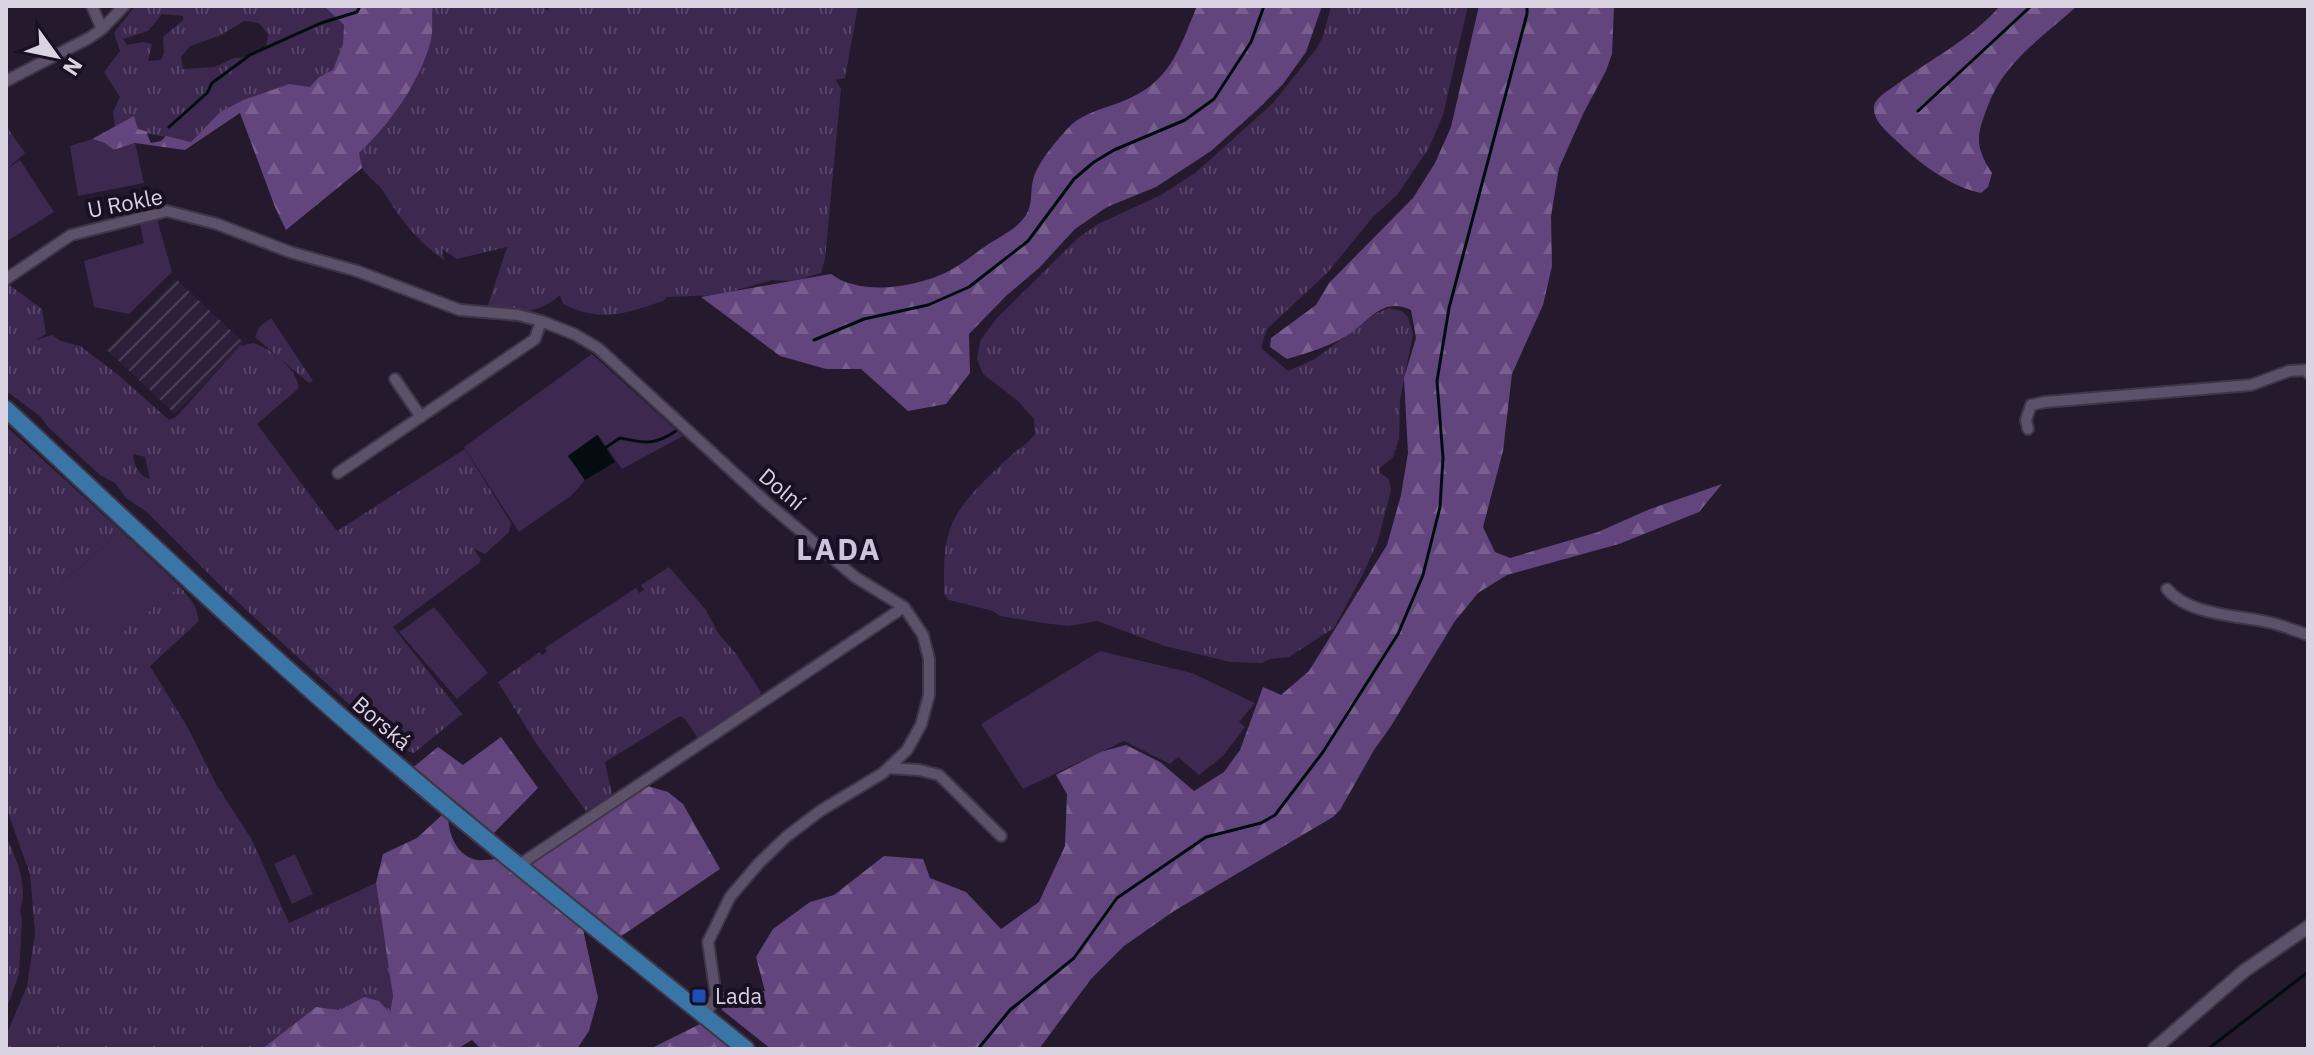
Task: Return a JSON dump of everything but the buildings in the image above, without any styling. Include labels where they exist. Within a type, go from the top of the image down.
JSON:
[{"type":"main road","name":"Borská","points":[[6,409],[304,684],[404,771],[746,1049]]},
{"type":"street","points":[[92,6],[102,29]]},
{"type":"street","points":[[6,81],[102,29],[124,6]]},
{"type":"street","name":"U Rokle","points":[[6,279],[71,235],[167,211],[217,224],[307,257]]},
{"type":"street","name":"Dolní","points":[[307,257],[357,271],[460,310],[518,315],[541,321],[598,348],[755,492],[855,577],[904,607],[923,635],[931,674],[929,695],[918,732],[907,750],[889,768],[802,825],[759,863],[730,897],[708,942],[716,996],[705,1016]]},
{"type":"street","points":[[338,473],[535,339],[541,321]]},
{"type":"street","points":[[2028,429],[2026,420],[2031,405],[2045,402],[2251,385],[2289,371],[2306,370],[2308,373]]},
{"type":"street","points":[[395,379],[421,417]]},
{"type":"street","points":[[2167,589],[2174,597],[2202,609],[2275,624],[2308,635]]},
{"type":"street","points":[[519,865],[904,607]]},
{"type":"street","points":[[889,768],[939,775],[1001,836]]},
{"type":"street","points":[[2154,1049],[2244,971],[2308,927]]},
{"type":"shaded area","points":[[176,279],[244,343],[175,414],[107,350]]},
{"type":"shaded area","points":[[597,435],[615,462],[585,480],[568,456]]},
{"type":"green space","points":[[135,6],[324,6],[344,25],[343,44],[333,71],[319,77],[310,88],[289,84],[243,100],[220,112],[191,142],[115,127],[113,112],[120,97],[104,72],[120,51],[114,33]],"holes":[[[162,14],[183,16],[183,20],[163,37],[161,60],[148,61],[152,44],[127,45],[123,39],[148,31]],[[244,21],[259,23],[268,34],[266,47],[248,57],[234,58],[215,67],[183,69],[181,57],[190,46],[219,36]]]},
{"type":"green space","points":[[324,6],[433,6],[431,39],[425,59],[402,103],[359,153],[362,168],[286,230],[240,113],[185,150],[135,143],[114,150],[92,139],[134,116],[138,129],[148,132],[151,143],[161,141],[166,136],[191,142],[220,112],[243,100],[289,84],[310,87],[319,77],[333,70],[343,44],[344,25]]},
{"type":"green space","points":[[433,6],[542,6],[547,11],[551,6],[858,6],[845,78],[836,80],[841,89],[825,259],[821,273],[795,281],[772,280],[719,295],[667,297],[624,313],[602,315],[577,310],[563,304],[560,295],[534,309],[487,308],[507,247],[457,259],[442,249],[444,260],[411,230],[382,189],[364,171],[359,160],[359,153],[392,117],[418,74],[431,39]]},
{"type":"green space","points":[[1197,6],[1322,6],[1306,52],[1283,84],[1257,110],[1211,151],[1156,187],[1107,207],[1075,229],[969,334],[970,373],[946,404],[908,411],[861,369],[826,369],[780,356],[701,297],[831,274],[857,285],[888,287],[934,278],[952,269],[1022,220],[1030,207],[1033,180],[1039,165],[1071,125],[1088,114],[1138,94],[1162,75],[1178,52]]},
{"type":"green space","points":[[1331,6],[1468,6],[1443,115],[1429,148],[1397,195],[1372,218],[1328,272],[1267,329],[1261,348],[1288,371],[1315,359],[1375,314],[1389,308],[1402,311],[1408,317],[1413,334],[1400,400],[1399,439],[1393,457],[1380,468],[1380,473],[1389,479],[1391,490],[1378,541],[1334,628],[1289,657],[1262,663],[1230,662],[1165,646],[1097,621],[1069,626],[1043,623],[1000,616],[993,611],[949,600],[944,594],[944,563],[953,521],[982,483],[1035,434],[1034,419],[1018,401],[983,374],[977,359],[980,341],[996,319],[1078,238],[1098,224],[1161,195],[1195,173],[1273,103],[1317,48]]},
{"type":"green space","points":[[1479,6],[1614,6],[1612,54],[1559,168],[1551,216],[1552,266],[1543,305],[1512,374],[1503,451],[1483,527],[1495,552],[1510,558],[1598,532],[1650,509],[1722,484],[1699,512],[1619,544],[1507,575],[1478,593],[1455,621],[1340,810],[1174,911],[1124,946],[1091,979],[1039,1049],[771,1049],[722,1010],[720,992],[765,991],[756,957],[773,929],[810,902],[834,895],[884,856],[923,859],[930,878],[966,892],[1001,929],[1039,902],[1065,846],[1067,794],[1056,775],[1100,752],[1126,745],[1160,762],[1194,791],[1224,772],[1240,750],[1263,687],[1281,695],[1309,671],[1387,545],[1401,495],[1408,453],[1404,378],[1416,338],[1411,310],[1391,306],[1339,340],[1287,359],[1270,347],[1271,338],[1316,305],[1329,283],[1413,198],[1435,163],[1451,127]]},
{"type":"green space","points":[[2000,6],[2077,6],[2013,64],[1994,92],[1979,134],[1982,156],[1992,173],[1988,187],[1981,193],[1949,181],[1918,160],[1883,128],[1874,106],[1883,94],[1963,39]]},
{"type":"green space","points":[[6,126],[25,153],[6,170]]},
{"type":"green space","points":[[92,139],[114,150],[135,143],[144,183],[78,196],[70,146]]},
{"type":"green space","points":[[20,160],[54,212],[6,242],[6,170]]},
{"type":"green space","points":[[157,219],[172,272],[129,314],[94,307],[84,261],[144,243],[140,224]]},
{"type":"green space","points":[[8,284],[42,309],[46,334],[36,340],[52,335],[80,346],[169,420],[176,417],[240,346],[253,343],[275,355],[289,367],[299,388],[257,424],[337,531],[465,449],[511,523],[509,532],[485,554],[474,549],[481,560],[479,563],[393,627],[462,714],[414,753],[398,749],[229,594],[147,512],[126,498],[115,483],[100,475],[40,416],[6,391]],"holes":[[[133,454],[145,457],[150,479],[137,469]]]},
{"type":"green space","points":[[271,318],[313,381],[309,383],[255,337],[259,327]]},
{"type":"green space","points":[[592,354],[683,436],[622,469],[598,435],[568,456],[585,480],[572,495],[519,532],[464,447]]},
{"type":"green space","points":[[9,429],[119,529],[106,545],[61,583],[106,645],[180,586],[194,604],[199,621],[150,666],[188,728],[217,786],[252,840],[289,923],[376,883],[393,996],[390,1014],[364,997],[340,1010],[316,1007],[262,1049],[6,1049],[6,1036],[27,986],[35,933],[30,874],[6,807],[6,433]]},
{"type":"green space","points":[[119,529],[180,586],[106,646],[61,583],[106,545]]},
{"type":"green space","points":[[669,567],[706,610],[718,633],[761,692],[759,698],[709,731],[700,741],[680,716],[605,762],[612,795],[586,811],[536,743],[498,682],[540,652],[542,655],[547,652],[545,648],[636,588],[639,593],[644,590],[641,585]]},
{"type":"green space","points":[[434,607],[488,673],[457,699],[399,632]]},
{"type":"green space","points":[[1100,651],[1192,673],[1255,703],[1239,722],[1245,727],[1223,756],[1199,775],[1178,757],[1170,764],[1124,741],[1023,789],[981,724]]},
{"type":"green space","points":[[501,737],[538,788],[491,836],[410,770],[438,747],[463,765]]},
{"type":"green space","points":[[644,785],[668,792],[683,804],[720,869],[620,937],[531,865]]},
{"type":"green space","points":[[442,815],[448,818],[452,838],[464,854],[477,860],[497,859],[583,929],[598,998],[589,1031],[577,1049],[481,1049],[472,1040],[457,1049],[262,1049],[316,1007],[340,1010],[364,997],[379,1001],[390,1013],[393,996],[376,883],[383,854],[417,838]]},
{"type":"green space","points":[[6,837],[18,865],[23,894],[19,974],[6,1010]]},
{"type":"green space","points":[[295,854],[313,894],[292,904],[274,864]]},
{"type":"green space","points":[[702,1023],[738,1049],[650,1049]]},
{"type":"waterway","points":[[169,127],[207,93],[212,83],[250,55],[321,23],[357,12],[360,6]]},
{"type":"waterway","points":[[814,340],[864,319],[928,305],[969,287],[1028,241],[1074,179],[1094,162],[1114,150],[1185,120],[1214,99],[1251,42],[1264,6]]},
{"type":"waterway","points":[[978,1049],[1010,1010],[1074,958],[1117,898],[1206,837],[1261,823],[1275,815],[1323,752],[1398,634],[1423,575],[1440,507],[1443,458],[1437,381],[1449,308],[1527,6]]},
{"type":"waterway","points":[[1918,111],[2031,6]]},
{"type":"waterway","points":[[605,448],[620,438],[649,442],[676,431]]},
{"type":"waterway","points":[[2208,1049],[2308,972]]},
{"type":"place","name":"Lada","points":[[699,996]]},
{"type":"district","name":"LADA","points":[[839,550]]}]
